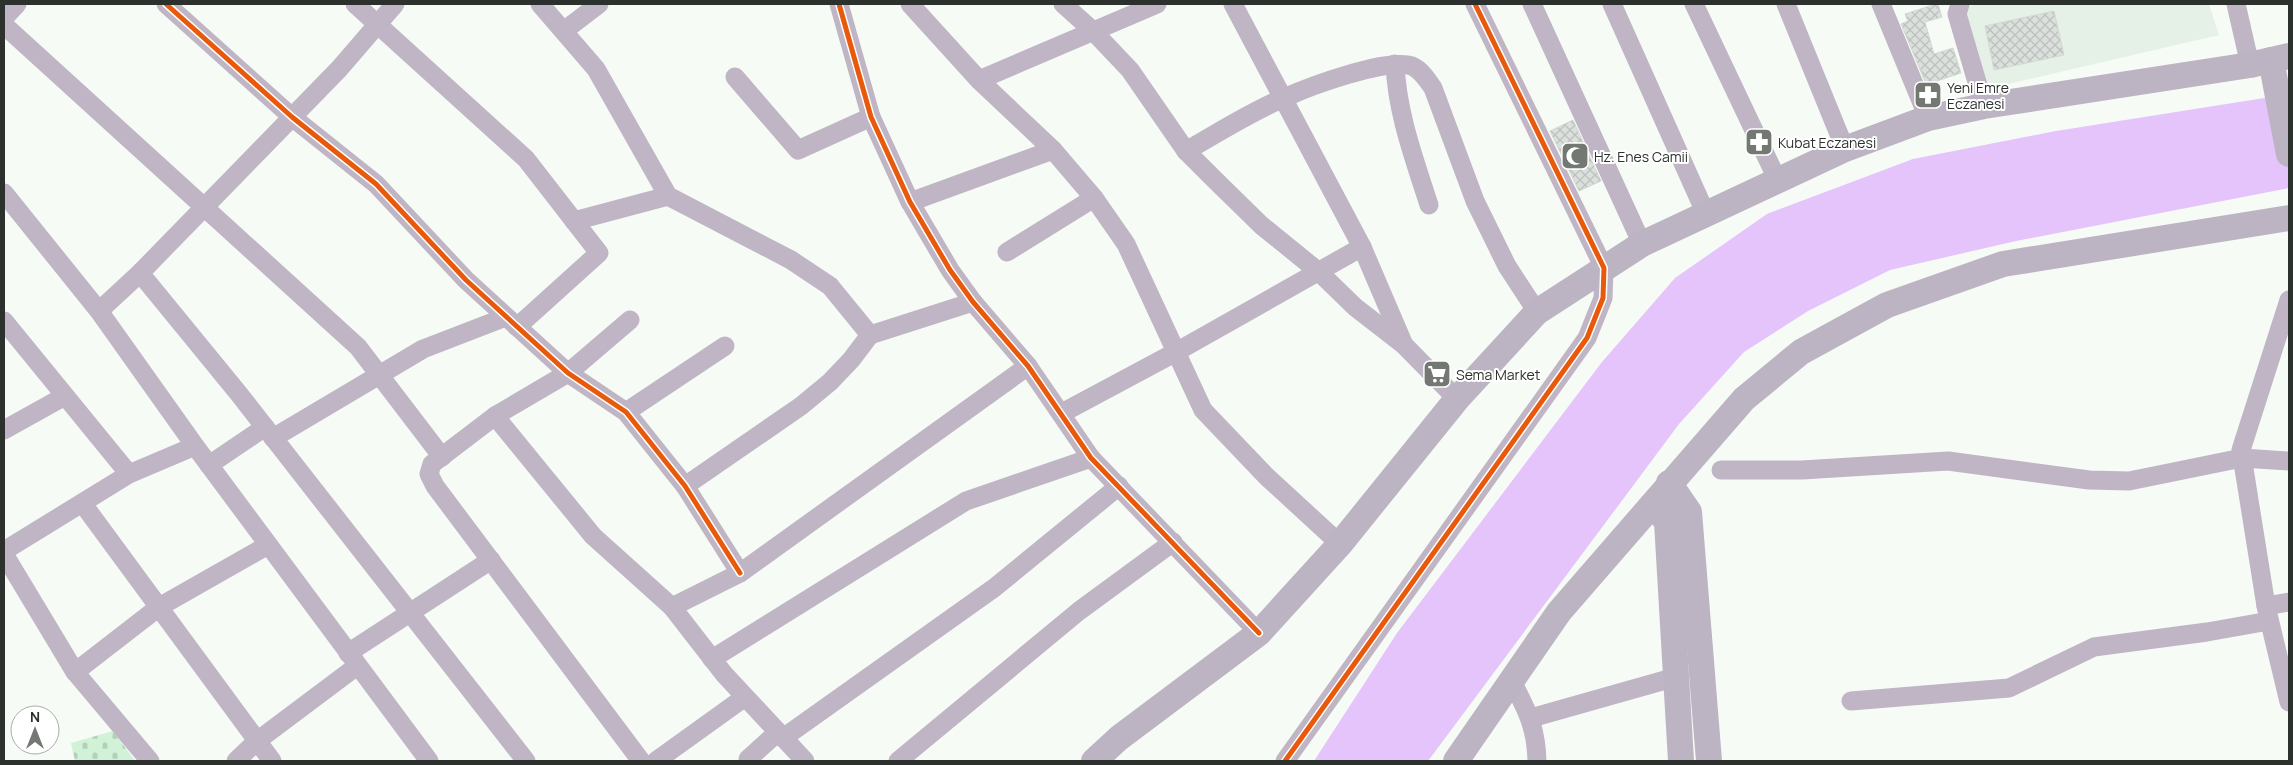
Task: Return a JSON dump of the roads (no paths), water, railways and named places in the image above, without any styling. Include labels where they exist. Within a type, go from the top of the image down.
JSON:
[{"type":"main road","points":[[1094,761],[1119,738],[1259,633],[1340,544],[1457,399],[1537,312],[1642,244],[1705,212],[1845,149],[1928,118],[1984,106],[2272,64],[2289,154]]},
{"type":"main road","points":[[1456,761],[1559,612],[1669,483],[1744,399],[1801,352],[1887,305],[2003,264],[2289,218]]},
{"type":"main road","points":[[1669,483],[1689,512],[1709,761]]},
{"type":"main road","points":[[1653,504],[1667,522],[1681,761]]},
{"type":"street","points":[[4,18],[17,4]]},
{"type":"street","points":[[166,4],[292,117],[376,184],[466,280],[568,372],[626,412],[685,486],[740,573]]},
{"type":"street","points":[[209,465],[423,349],[512,322],[599,253],[526,159],[355,4]]},
{"type":"street","points":[[99,311],[140,274],[339,70],[396,4]]},
{"type":"street","points":[[540,4],[565,30],[596,70],[668,196],[791,260],[830,286],[870,334]]},
{"type":"street","points":[[565,30],[600,4]]},
{"type":"street","points":[[839,4],[871,117],[910,202],[950,270],[974,302],[1028,366],[1091,458],[1259,633]]},
{"type":"street","points":[[910,4],[979,80],[1053,150],[1094,198],[1126,244],[1203,410],[1266,476],[1340,544]]},
{"type":"street","points":[[1063,4],[1092,30],[1130,70],[1186,151],[1261,225],[1319,272],[1355,307],[1404,345],[1457,399]]},
{"type":"street","points":[[979,80],[1092,30],[1157,4]]},
{"type":"street","points":[[1233,4],[1362,247],[1404,345]]},
{"type":"street","points":[[1285,761],[1587,338],[1603,298],[1604,268],[1475,4]]},
{"type":"street","points":[[1532,4],[1642,244]]},
{"type":"street","points":[[1612,4],[1705,212]]},
{"type":"street","points":[[1694,4],[1777,179]]},
{"type":"street","points":[[1786,4],[1845,149]]},
{"type":"street","points":[[1881,4],[1928,118]]},
{"type":"street","points":[[1960,4],[1957,14],[1984,106]]},
{"type":"street","points":[[2236,4],[2272,64]]},
{"type":"street","points":[[4,25],[358,347],[442,457]]},
{"type":"street","points":[[1186,151],[1283,98],[1360,71],[1394,64],[1412,66],[1424,75],[1433,88],[1475,202],[1507,266],[1537,312]]},
{"type":"street","points":[[1394,64],[1396,91],[1404,124],[1429,204]]},
{"type":"street","points":[[735,76],[798,150],[871,117]]},
{"type":"street","points":[[910,202],[1053,150]]},
{"type":"street","points":[[4,192],[99,311],[194,446],[430,761]]},
{"type":"street","points":[[574,221],[668,196]]},
{"type":"street","points":[[1007,252],[1094,198]]},
{"type":"street","points":[[1062,413],[1176,352],[1362,247]]},
{"type":"street","points":[[140,274],[269,432],[526,761]]},
{"type":"street","points":[[2289,300],[2240,450],[2268,614],[2289,702]]},
{"type":"street","points":[[685,486],[801,406],[830,382],[851,360],[870,334],[974,302]]},
{"type":"street","points":[[630,320],[568,372],[495,416],[432,464],[429,474],[435,486],[641,761]]},
{"type":"street","points":[[4,321],[129,474]]},
{"type":"street","points":[[626,412],[725,346]]},
{"type":"street","points":[[672,607],[740,573],[1028,366]]},
{"type":"street","points":[[4,430],[65,396]]},
{"type":"street","points":[[495,416],[593,536],[672,607],[712,659],[805,761]]},
{"type":"street","points":[[150,761],[75,672],[4,552],[129,474],[194,446]]},
{"type":"street","points":[[712,659],[966,501],[1091,458]]},
{"type":"street","points":[[1721,470],[1802,470],[1948,462],[2089,480],[2129,481],[2242,458],[2289,461]]},
{"type":"street","points":[[750,761],[748,759],[781,735],[994,588],[1119,486]]},
{"type":"street","points":[[83,504],[272,761]]},
{"type":"street","points":[[898,761],[1079,611],[1173,542]]},
{"type":"street","points":[[75,672],[159,608],[268,545]]},
{"type":"street","points":[[236,761],[257,740],[410,611],[491,560]]},
{"type":"street","points":[[1851,701],[2009,688],[2094,647],[2268,614],[2289,602]]},
{"type":"street","points":[[1531,718],[1676,677]]},
{"type":"street","points":[[1512,681],[1531,718],[1538,761]]},
{"type":"street","points":[[656,761],[745,697]]},
{"type":"place","name":"Yeni Emre Eczanesi","points":[[1928,95]]},
{"type":"place","name":"Kubat Eczanesi","points":[[1759,142]]},
{"type":"place","name":"Hz. Enes Camii","points":[[1575,156]]},
{"type":"place","name":"Sema Market","points":[[1437,374]]}]
